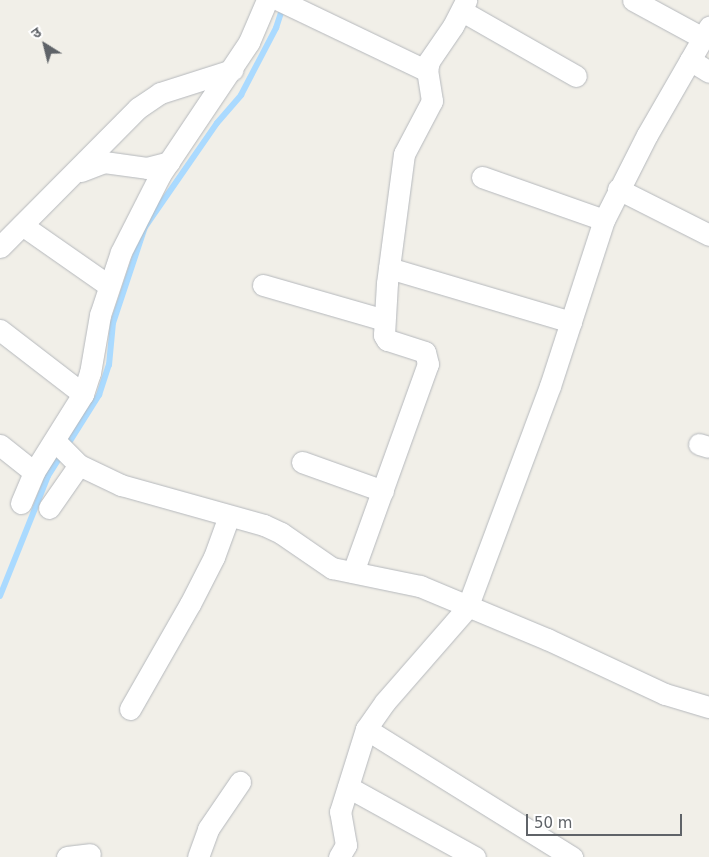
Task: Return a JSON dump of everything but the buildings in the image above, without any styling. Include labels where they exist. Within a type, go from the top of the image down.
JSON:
[{"type":"street","points":[[48,508],[67,452],[83,394],[108,285],[121,252],[169,162],[249,42],[267,0]]},
{"type":"street","points":[[339,857],[346,845],[340,812],[366,730],[385,702],[467,608],[571,322],[604,220],[618,189],[706,33],[633,0]]},
{"type":"street","points":[[283,2],[427,71]]},
{"type":"street","points":[[354,572],[428,364],[425,352],[388,340],[384,335],[384,320],[404,154],[432,101],[427,71],[435,51],[464,5],[576,76]]},
{"type":"street","points":[[690,60],[709,72]]},
{"type":"street","points":[[0,247],[138,108],[153,98],[232,70]]},
{"type":"street","points":[[70,177],[90,165],[104,162],[147,168],[169,162]]},
{"type":"street","points":[[482,177],[604,220]]},
{"type":"street","points":[[618,189],[709,235]]},
{"type":"street","points":[[22,225],[108,285]]},
{"type":"street","points":[[390,268],[571,322]]},
{"type":"street","points":[[263,285],[384,320]]},
{"type":"street","points":[[0,330],[83,394]]},
{"type":"street","points":[[0,445],[34,472]]},
{"type":"street","points":[[21,503],[34,472],[67,452]]},
{"type":"street","points":[[67,452],[121,486],[229,516],[281,533],[319,562],[354,572],[403,581],[548,639],[665,694],[709,707]]},
{"type":"street","points":[[302,462],[383,491]]},
{"type":"street","points":[[130,709],[190,604],[214,557],[229,516]]},
{"type":"street","points":[[366,730],[572,857]]},
{"type":"street","points":[[198,857],[208,828],[240,782]]},
{"type":"street","points":[[348,787],[475,857]]},
{"type":"street","points":[[67,857],[90,854]]},
{"type":"waterway","points":[[0,596],[48,476],[99,395],[109,365],[113,323],[145,227],[217,123],[241,95],[276,28],[283,6]]}]
